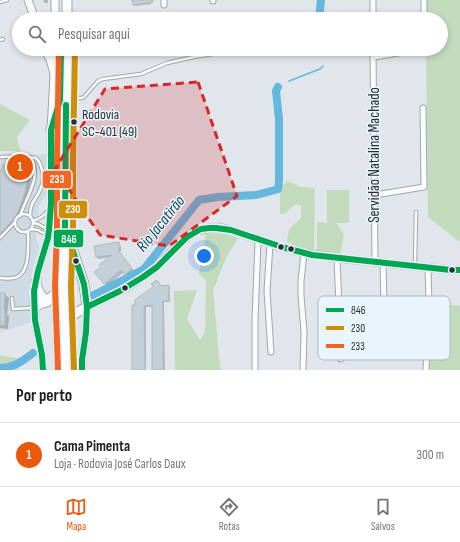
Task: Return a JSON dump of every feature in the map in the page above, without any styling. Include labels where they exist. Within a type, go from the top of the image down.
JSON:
[{"type":"highway","points":[[62,0],[62,12]]},
{"type":"highway","points":[[67,0],[67,12]]},
{"type":"highway","points":[[56,56],[63,99],[65,159],[63,286],[66,370]]},
{"type":"highway","points":[[59,370],[57,290],[63,99],[69,56]]},
{"type":"highway","points":[[51,130],[63,99]]},
{"type":"highway","points":[[64,329],[72,316],[83,309],[84,284],[65,228]]},
{"type":"highway","points":[[36,282],[39,294],[47,299],[53,297],[57,290]]},
{"type":"highway","points":[[34,291],[39,299],[54,307],[57,312]]},
{"type":"highway","points":[[34,308],[40,303],[47,302]]},
{"type":"main road","points":[[28,0],[33,12]]},
{"type":"main road","points":[[54,12],[55,0]]},
{"type":"main road","points":[[43,370],[42,355],[36,330],[34,291],[40,263],[49,233],[51,204],[51,130],[55,56]]},
{"type":"main road","points":[[82,370],[87,321],[83,309],[126,288],[152,271],[177,246],[196,231],[210,228],[222,228],[270,244],[304,253],[428,268],[460,270]]},
{"type":"street","points":[[373,0],[373,12]]},
{"type":"street","points":[[424,0],[424,12]]},
{"type":"street","points":[[374,57],[380,56]]},
{"type":"street","name":"Servidão Natalina Machado","points":[[374,57],[375,195],[381,296]]},
{"type":"street","points":[[375,195],[424,187],[423,108]]},
{"type":"street","points":[[255,370],[258,240]]},
{"type":"street","points":[[270,244],[266,291],[271,352]]},
{"type":"street","points":[[303,370],[304,332],[301,281],[304,253]]},
{"type":"street","points":[[337,258],[339,296]]},
{"type":"street","points":[[428,268],[429,296]]},
{"type":"street","points":[[426,360],[426,370]]},
{"type":"lane","points":[[0,2],[7,0]]},
{"type":"lane","points":[[63,99],[84,97],[98,81],[103,79],[141,74],[167,63],[206,56]]},
{"type":"lane","points":[[0,157],[34,157],[39,161],[42,168],[43,179],[41,188],[32,202],[30,217],[33,222],[42,226],[49,233]]},
{"type":"lane","points":[[0,238],[20,216],[31,188],[35,174],[34,165],[30,157]]},
{"type":"lane","points":[[0,278],[13,278],[22,273],[28,260],[29,230],[33,222],[46,213],[51,204]]},
{"type":"lane","points":[[415,266],[416,212]]},
{"type":"lane","points":[[20,216],[24,214],[30,217]]},
{"type":"lane","points":[[16,222],[18,229],[24,232],[29,230],[49,233]]},
{"type":"lane","points":[[12,298],[13,309],[34,308]]},
{"type":"highlighted area","points":[[198,82],[237,196],[169,246],[100,235],[55,169],[105,89]]},
{"type":"shaded area","points":[[46,154],[46,194],[39,206],[36,238],[39,247],[33,267],[29,293],[32,322],[0,332],[0,155]]},
{"type":"green space","points":[[425,0],[460,0],[460,242],[428,217],[426,56],[448,56],[448,12],[426,12]]},
{"type":"green space","points":[[0,104],[30,120],[17,137],[20,151],[0,151]]},
{"type":"green space","points":[[287,181],[301,187],[315,188],[314,250],[293,246],[287,241],[289,229],[301,218],[301,205],[296,204],[284,214],[280,214],[280,189]]},
{"type":"green space","points":[[327,190],[349,190],[349,223],[335,223],[344,235],[340,254],[317,251],[317,222],[327,223]]},
{"type":"green space","points":[[206,233],[224,233],[238,238],[226,258],[213,291],[220,367],[222,370],[175,370],[174,291],[197,290],[187,319],[200,340],[205,332],[206,280],[199,274]]},
{"type":"green space","points":[[450,306],[460,306],[460,370],[429,370],[430,360],[450,360]]},
{"type":"green space","points":[[0,355],[20,359],[18,370],[0,370]]},
{"type":"building","points":[[132,0],[153,0],[153,2],[133,5]]},
{"type":"building","points":[[3,165],[28,168],[29,175],[23,199],[15,219],[0,234],[0,173]]},
{"type":"building","points":[[119,242],[120,249],[118,250],[132,268],[125,275],[121,270],[104,284],[94,272],[101,267],[99,265],[112,255],[96,257],[94,246]]},
{"type":"building","points":[[157,280],[161,286],[169,285],[169,301],[163,301],[163,370],[152,370],[152,305],[144,306],[145,370],[132,370],[132,305],[135,305],[135,300],[154,286],[151,284]]},
{"type":"building","points":[[0,293],[5,293],[5,325],[0,325]]},
{"type":"waterway","name":"Rio Jacatirão","points":[[320,12],[321,0]]},
{"type":"waterway","points":[[289,81],[320,69],[323,66]]},
{"type":"waterway","name":"Rio Jacatirão","points":[[92,296],[144,269],[199,200],[218,197],[256,195],[278,189],[279,119],[276,91],[278,87]]},
{"type":"waterway","name":"Rio Jacatirão","points":[[0,368],[18,364],[33,353]]},
{"type":"transit line","name":"233","points":[[58,370],[55,286],[59,56]]},
{"type":"transit line","name":"846","points":[[43,370],[42,355],[35,320],[34,291],[49,230],[51,204],[51,130],[60,100],[61,56]]},
{"type":"transit line","name":"230","points":[[74,370],[71,286],[75,56]]},
{"type":"transit line","name":"846","points":[[66,105],[65,228],[84,284],[87,307],[82,370]]},
{"type":"transit line","name":"846","points":[[87,307],[120,291],[143,277],[157,267],[187,237],[201,229],[209,228],[231,230],[282,247],[312,255],[460,270]]},
{"type":"place","name":"Rodovia SC-401 (49)","points":[[74,122]]},
{"type":"place","name":"Cama Pimenta","points":[[20,167]]}]
